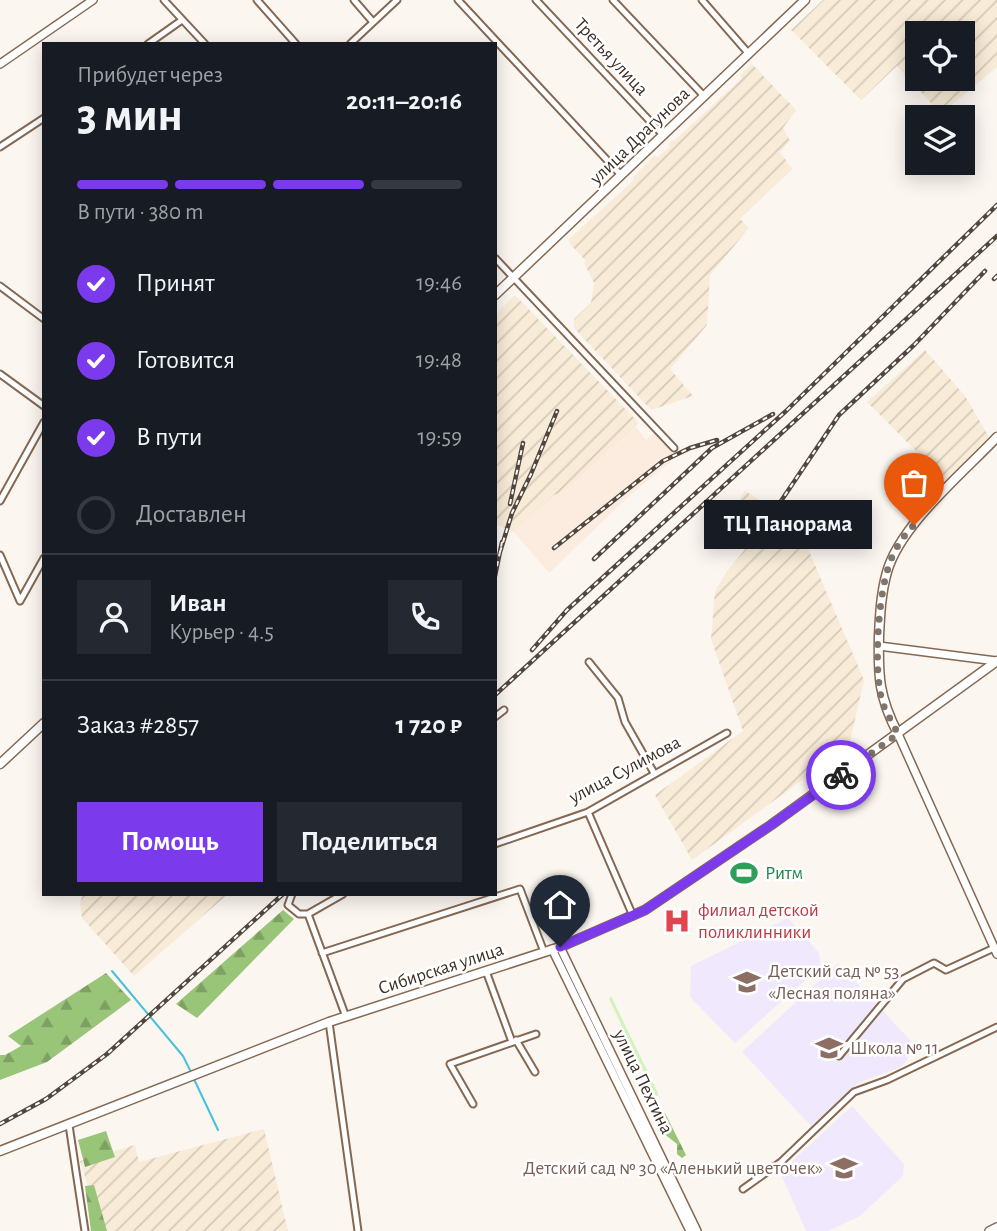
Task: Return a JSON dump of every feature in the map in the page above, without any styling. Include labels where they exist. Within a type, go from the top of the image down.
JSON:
[{"type":"main road","name":"улица Драгунова","points":[[497,293],[805,0]]},
{"type":"main road","points":[[898,734],[880,691],[879,646],[883,590],[894,554],[908,531],[997,437]]},
{"type":"main road","name":"Сибирская улица","points":[[0,1151],[329,1022],[552,949],[633,916],[716,863],[996,661]]},
{"type":"main road","points":[[0,764],[42,725]]},
{"type":"street","points":[[0,64],[93,0]]},
{"type":"street","points":[[163,0],[203,42]]},
{"type":"street","points":[[257,0],[294,42]]},
{"type":"street","points":[[354,0],[373,22]]},
{"type":"street","points":[[353,42],[397,0]]},
{"type":"street","points":[[458,0],[497,42]]},
{"type":"street","name":"Третья улица","points":[[536,0],[663,135]]},
{"type":"street","points":[[613,0],[704,96]]},
{"type":"street","points":[[702,0],[748,54]]},
{"type":"street","points":[[151,42],[182,20]]},
{"type":"street","points":[[497,42],[621,176]]},
{"type":"street","points":[[0,147],[42,119]]},
{"type":"street","points":[[497,260],[674,448]]},
{"type":"street","points":[[0,286],[42,318]]},
{"type":"street","points":[[0,374],[42,405]]},
{"type":"street","points":[[0,501],[42,426]]},
{"type":"street","points":[[0,555],[20,601],[42,562]]},
{"type":"street","points":[[879,646],[996,661]]},
{"type":"street","points":[[589,662],[618,698],[625,722],[654,773]]},
{"type":"street","points":[[497,715],[504,710]]},
{"type":"street","name":"улица Сулимова","points":[[497,843],[587,812],[727,733]]},
{"type":"street","points":[[839,1056],[903,979],[934,963],[946,970],[996,951],[898,734]]},
{"type":"street","points":[[587,812],[633,916]]},
{"type":"street","points":[[322,953],[520,889],[552,949]]},
{"type":"street","points":[[291,896],[288,905],[299,914],[308,914],[340,896]]},
{"type":"street","points":[[308,914],[345,1017]]},
{"type":"street","name":"улица Пехтина","points":[[552,949],[690,1231]]},
{"type":"street","name":"улица Пехтина","points":[[552,949],[697,1231]]},
{"type":"street","points":[[486,971],[514,1041],[535,1072]]},
{"type":"street","points":[[329,1022],[358,1231]]},
{"type":"street","points":[[743,1189],[781,1162],[854,1091],[887,1080],[997,1027]]},
{"type":"street","points":[[473,1104],[450,1064],[536,1034]]},
{"type":"street","points":[[69,1125],[85,1231]]},
{"type":"street","points":[[989,1231],[997,1227]]},
{"type":"shaded area","points":[[823,0],[997,0],[997,67],[975,85],[975,21],[905,21],[905,75],[897,66],[861,100],[791,30]]},
{"type":"shaded area","points":[[752,64],[796,110],[783,128],[790,141],[780,152],[792,169],[740,219],[749,228],[710,275],[707,325],[670,369],[693,396],[651,410],[574,328],[574,319],[591,303],[594,283],[584,263],[586,261],[570,244],[569,239],[633,181],[633,177],[654,156],[658,157],[670,147],[668,144],[742,78],[740,75]]},
{"type":"shaded area","points":[[920,91],[968,91],[952,105],[933,105]]},
{"type":"shaded area","points":[[515,295],[639,423],[564,492],[554,495],[514,532],[497,525],[497,313]]},
{"type":"shaded area","points":[[925,350],[965,396],[989,437],[946,481],[867,402]]},
{"type":"shaded area","points":[[635,426],[646,440],[655,432],[676,457],[627,498],[549,573],[514,532],[554,495],[564,492]]},
{"type":"shaded area","points":[[745,491],[797,523],[864,680],[849,746],[692,860],[655,795],[743,731],[711,639],[715,591],[727,571],[752,541],[729,515]]},
{"type":"shaded area","points":[[82,896],[226,896],[134,976],[82,918],[80,903]]},
{"type":"shaded area","name":"Детский сад № 53 «Лесная поляна»","points":[[788,918],[819,953],[821,966],[735,1043],[690,997],[691,966]]},
{"type":"shaded area","name":"Школа № 11","points":[[838,963],[913,1043],[907,1061],[899,1068],[858,1083],[811,1126],[742,1052]]},
{"type":"shaded area","name":"Детский сад № 30 «Аленький цветочек»","points":[[852,1106],[904,1164],[903,1176],[860,1216],[828,1231],[806,1231],[780,1172]]},
{"type":"shaded area","points":[[264,1129],[288,1231],[102,1231],[80,1161],[135,1145],[139,1162]]},
{"type":"green space","points":[[283,910],[294,919],[197,1018],[176,1004]]},
{"type":"green space","points":[[106,973],[131,1000],[47,1062],[0,1080],[0,1055],[21,1046],[8,1036]]},
{"type":"green space","points":[[611,996],[658,1096],[655,1095],[609,999]]},
{"type":"green space","points":[[665,1113],[686,1155],[682,1158],[677,1154],[677,1144],[662,1132],[666,1129],[661,1116]]},
{"type":"green space","points":[[106,1131],[115,1157],[85,1167],[78,1140]]},
{"type":"green space","points":[[94,1185],[107,1231],[91,1231],[85,1186]]},
{"type":"waterway","points":[[112,971],[183,1056],[191,1072]]},
{"type":"waterway","points":[[193,1077],[218,1130]]},
{"type":"railway","points":[[532,650],[567,610],[786,411],[997,205]]},
{"type":"railway","points":[[497,693],[997,236]]},
{"type":"railway","points":[[779,504],[839,415],[914,345],[985,271]]},
{"type":"railway","points":[[994,279],[997,276]]},
{"type":"railway","points":[[500,552],[512,513],[557,411]]},
{"type":"railway","points":[[594,559],[712,448],[773,414]]},
{"type":"railway","points":[[554,548],[663,461],[690,448],[717,440]]},
{"type":"railway","points":[[510,504],[523,443]]},
{"type":"railway","points":[[497,566],[502,542]]},
{"type":"railway","points":[[0,1124],[46,1099],[107,1054],[281,896]]},
{"type":"way so far","points":[[841,775],[898,734],[880,691],[883,590],[894,554],[914,525]]},
{"type":"place","name":"ТЦ Панорама","points":[[914,525]]},
{"type":"place","name":"Ритм","points":[[744,873]]},
{"type":"place","name":"филиал детской поликлинники","points":[[677,921]]},
{"type":"place","name":"Детский сад № 53 «Лесная поляна»","points":[[747,982]]},
{"type":"place","name":"Школа № 11","points":[[829,1048]]},
{"type":"place","name":"Детский сад № 30 «Аленький цветочек»","points":[[844,1168]]},
{"type":"route","points":[[560,947],[645,910],[841,775]]}]
